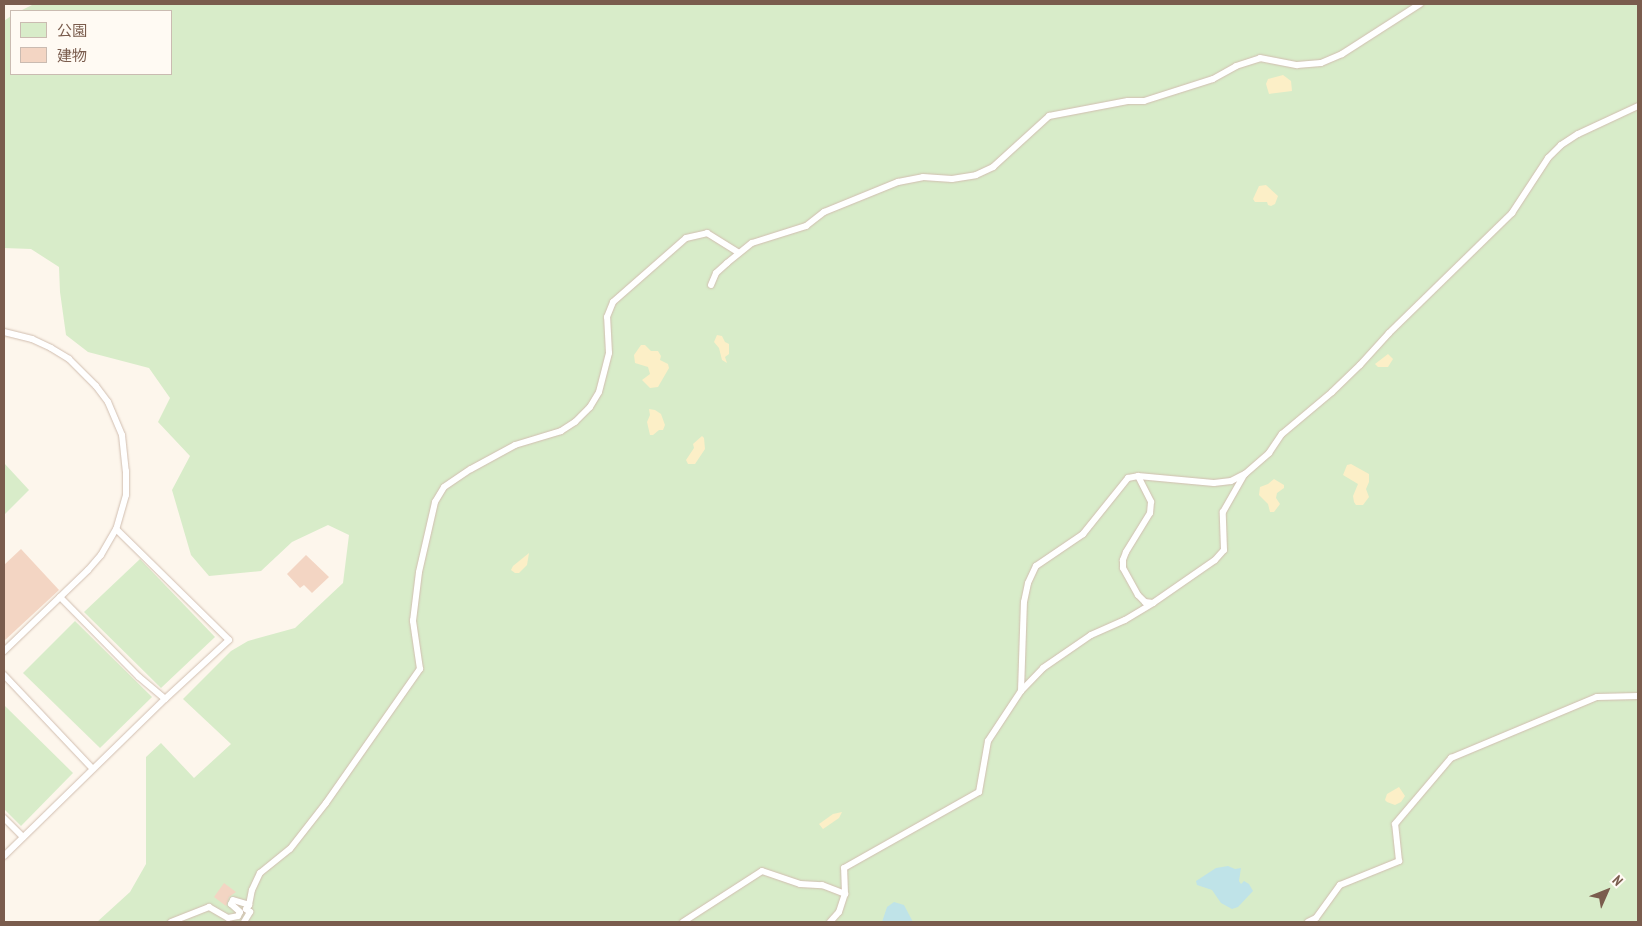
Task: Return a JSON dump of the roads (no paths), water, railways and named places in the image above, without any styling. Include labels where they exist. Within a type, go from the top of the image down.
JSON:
[{"type":"lane","points":[[711,285],[716,273],[738,252],[752,243],[806,226],[824,212],[898,182],[923,177],[952,179],[976,175],[993,167],[1049,116],[1128,101],[1144,101],[1213,79],[1236,66],[1260,58],[1297,65],[1321,63],[1342,54],[1420,4]]},
{"type":"lane","points":[[1021,691],[1024,602],[1028,583],[1036,566],[1083,534],[1128,478],[1138,476],[1214,483],[1231,480],[1245,474],[1269,453],[1282,434],[1353,372],[1389,333],[1512,213],[1548,158],[1561,145],[1578,134],[1638,106]]},
{"type":"lane","points":[[171,922],[209,907],[228,918],[238,916],[246,921],[250,912],[246,909],[260,873],[290,849],[326,803],[420,668],[413,621],[419,572],[435,502],[444,487],[471,469],[515,445],[561,432],[576,422],[590,407],[599,392],[609,353],[607,317],[613,302],[686,238],[707,233],[738,252]]},
{"type":"lane","points":[[4,332],[32,339],[69,359],[96,386],[108,402],[122,435],[126,471],[126,495],[116,529],[101,555],[4,652]]},
{"type":"lane","points":[[830,922],[840,912],[845,894],[844,868],[979,792],[988,741],[1021,691],[1043,668],[1092,635],[1125,620],[1153,603],[1224,550],[1223,512],[1245,474]]},
{"type":"lane","points":[[1138,476],[1151,502],[1150,513],[1126,552],[1123,568],[1138,595],[1145,602],[1153,603]]},
{"type":"lane","points":[[4,856],[165,699],[229,640],[116,529]]},
{"type":"lane","points":[[60,597],[139,677],[165,699]]},
{"type":"lane","points":[[4,676],[93,769]]},
{"type":"lane","points":[[1308,922],[1316,918],[1340,885],[1399,861],[1395,824],[1451,758],[1597,697],[1638,696]]},
{"type":"lane","points":[[4,818],[23,837]]},
{"type":"lane","points":[[683,922],[762,871],[800,884],[822,885],[845,894]]},
{"type":"lane","points":[[238,916],[240,912],[231,904],[233,900],[249,905]]},
{"type":"water","points":[[1228,866],[1235,869],[1241,868],[1239,881],[1241,884],[1244,881],[1249,884],[1253,891],[1238,907],[1232,909],[1221,903],[1212,890],[1197,885],[1196,881],[1216,868]]},
{"type":"water","points":[[894,902],[904,905],[913,922],[882,922],[887,907]]}]
